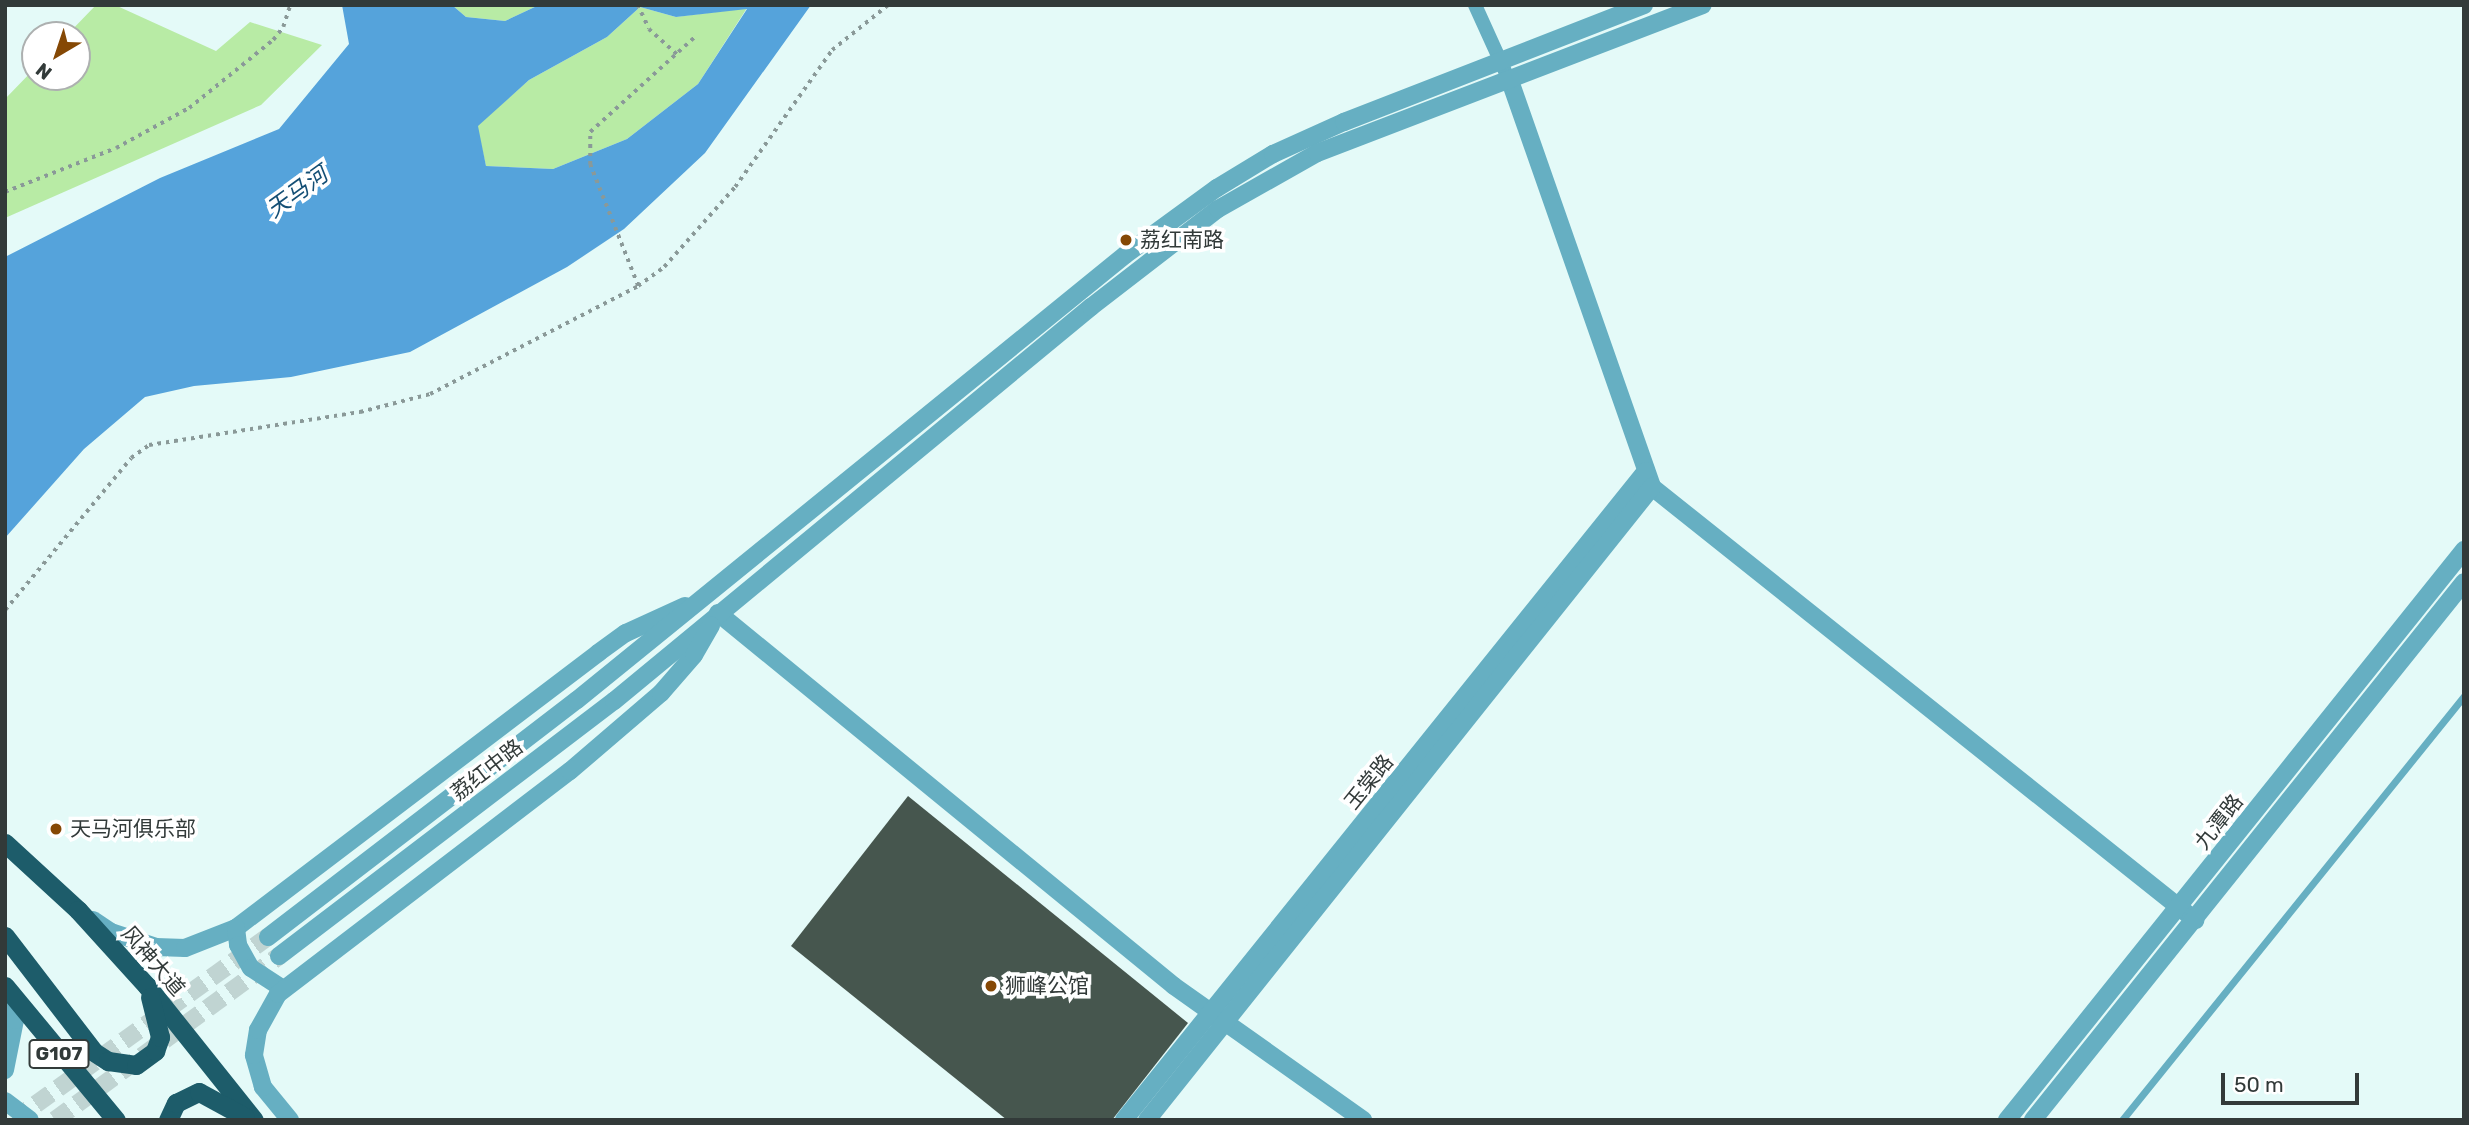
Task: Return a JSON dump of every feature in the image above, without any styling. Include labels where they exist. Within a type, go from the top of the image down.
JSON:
[{"type":"highway","name":"风神大道","points":[[5,843],[78,910],[147,986],[251,1120]]},
{"type":"highway","points":[[5,936],[94,1052],[108,1061],[136,1065],[155,1051],[159,1026],[147,986]]},
{"type":"highway","name":"G107","points":[[7,989],[116,1120]]},
{"type":"highway","points":[[168,1120],[176,1103],[200,1092],[251,1120]]},
{"type":"street","points":[[1475,5],[1509,78],[1649,479],[2195,920]]},
{"type":"street","points":[[78,910],[111,932],[156,947],[185,948],[236,928],[598,653],[648,621],[702,600],[1117,262],[1217,188],[1308,138],[1644,5]]},
{"type":"street","points":[[290,1120],[263,1087],[254,1055],[266,1008],[283,989],[616,732],[661,693],[694,655],[718,614],[898,470],[1102,299],[1218,209],[1317,153],[1703,5]]},
{"type":"street","name":"玉棠路","points":[[1147,1120],[1219,1017],[1649,479]]},
{"type":"street","name":"九潭路","points":[[2007,1120],[2180,908],[2464,550]]},
{"type":"street","name":"九潭路","points":[[2033,1120],[2464,582]]},
{"type":"street","name":"荔红中路","points":[[268,937],[702,600]]},
{"type":"street","points":[[718,614],[1219,1017],[1363,1120]]},
{"type":"street","name":"荔红中路","points":[[279,956],[614,701],[718,614]]},
{"type":"street","points":[[236,928],[246,961],[264,979],[283,989]]},
{"type":"street","points":[[5,1070],[15,1020],[7,989]]},
{"type":"street","name":"玉棠路","points":[[1124,1120],[1219,1017]]},
{"type":"street","points":[[5,1101],[30,1120]]},
{"type":"lane","points":[[2122,1120],[2464,696]]},
{"type":"path","points":[[5,192],[116,148],[189,108],[273,40],[290,5]]},
{"type":"path","points":[[638,5],[649,29],[677,54]]},
{"type":"path","points":[[5,610],[131,458],[149,445],[333,417],[430,394],[638,286],[664,267],[735,187],[824,60],[888,5]]},
{"type":"path","points":[[638,286],[590,165],[590,132],[696,36]]},
{"type":"green space","points":[[96,5],[115,5],[216,51],[250,22],[322,45],[261,105],[5,218],[5,99],[21,82],[21,91],[91,91],[91,21],[81,21]]},
{"type":"green space","points":[[452,5],[539,5],[505,21],[466,17]]},
{"type":"green space","points":[[640,7],[676,17],[747,8],[698,84],[627,139],[553,169],[486,166],[477,126],[529,80],[607,37]]},
{"type":"water","name":"天马河","points":[[342,5],[452,5],[466,17],[505,21],[539,5],[811,5],[705,153],[624,229],[567,267],[410,352],[291,377],[194,386],[145,397],[84,449],[5,538],[5,257],[160,178],[279,129],[349,44]],"holes":[[[640,7],[676,17],[747,9],[698,84],[627,139],[553,169],[486,166],[478,126],[529,80],[607,37]]]},
{"type":"building","name":"狮峰公馆","points":[[908,796],[1188,1023],[1112,1120],[1007,1120],[791,946]]},
{"type":"tunnel","points":[[14,1120],[268,937]]},
{"type":"tunnel","points":[[55,1120],[279,956]]},
{"type":"place","name":"荔红南路","points":[[1126,240]]},
{"type":"place","name":"天马河俱乐部","points":[[56,829]]},
{"type":"place","name":"狮峰公馆","points":[[991,986]]}]
